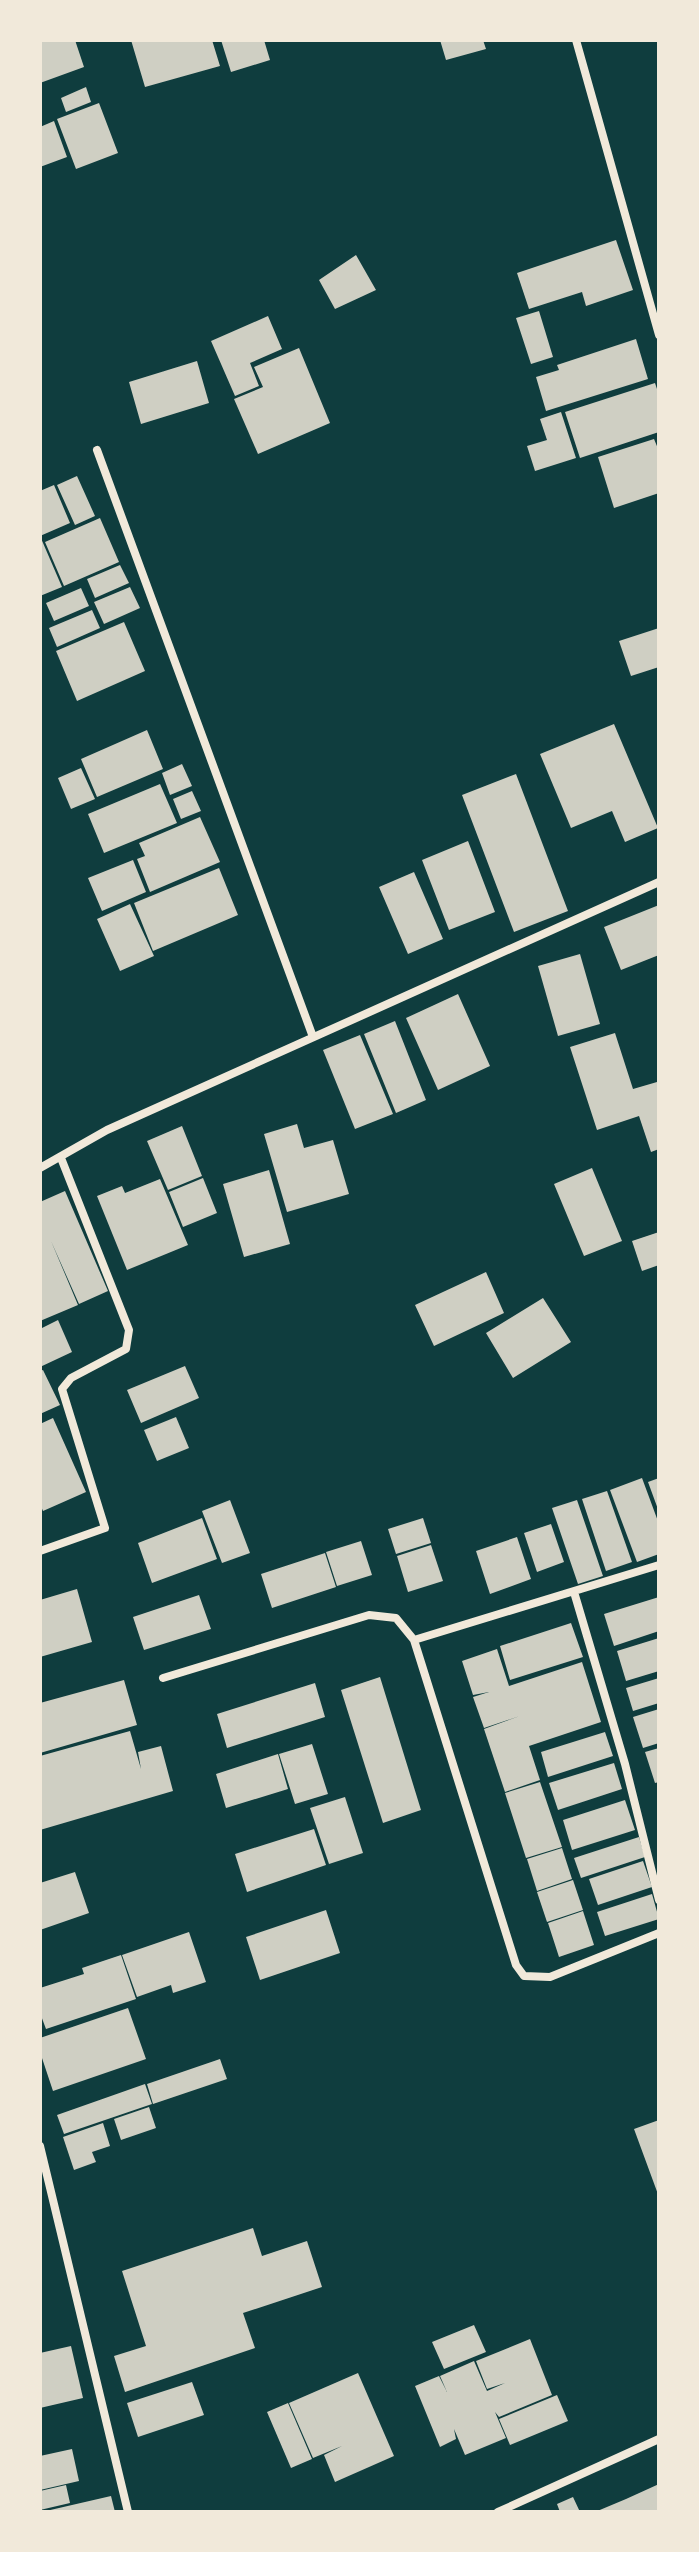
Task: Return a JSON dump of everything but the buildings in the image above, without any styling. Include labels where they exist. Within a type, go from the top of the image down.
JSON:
[{"type":"street","points":[[576,40],[659,335]]},
{"type":"street","points":[[97,450],[313,1037]]},
{"type":"street","points":[[40,1168],[107,1130],[659,882]]},
{"type":"street","points":[[40,1551],[105,1528],[62,1389],[71,1378],[126,1349],[129,1330],[61,1158]]},
{"type":"street","points":[[414,1640],[659,1565]]},
{"type":"street","points":[[574,1592],[625,1764],[659,1900]]},
{"type":"street","points":[[163,1678],[369,1615],[396,1618],[414,1640],[516,1965],[524,1976],[550,1977],[659,1933]]},
{"type":"street","points":[[40,2146],[128,2512]]},
{"type":"street","points":[[498,2512],[659,2439]]}]
